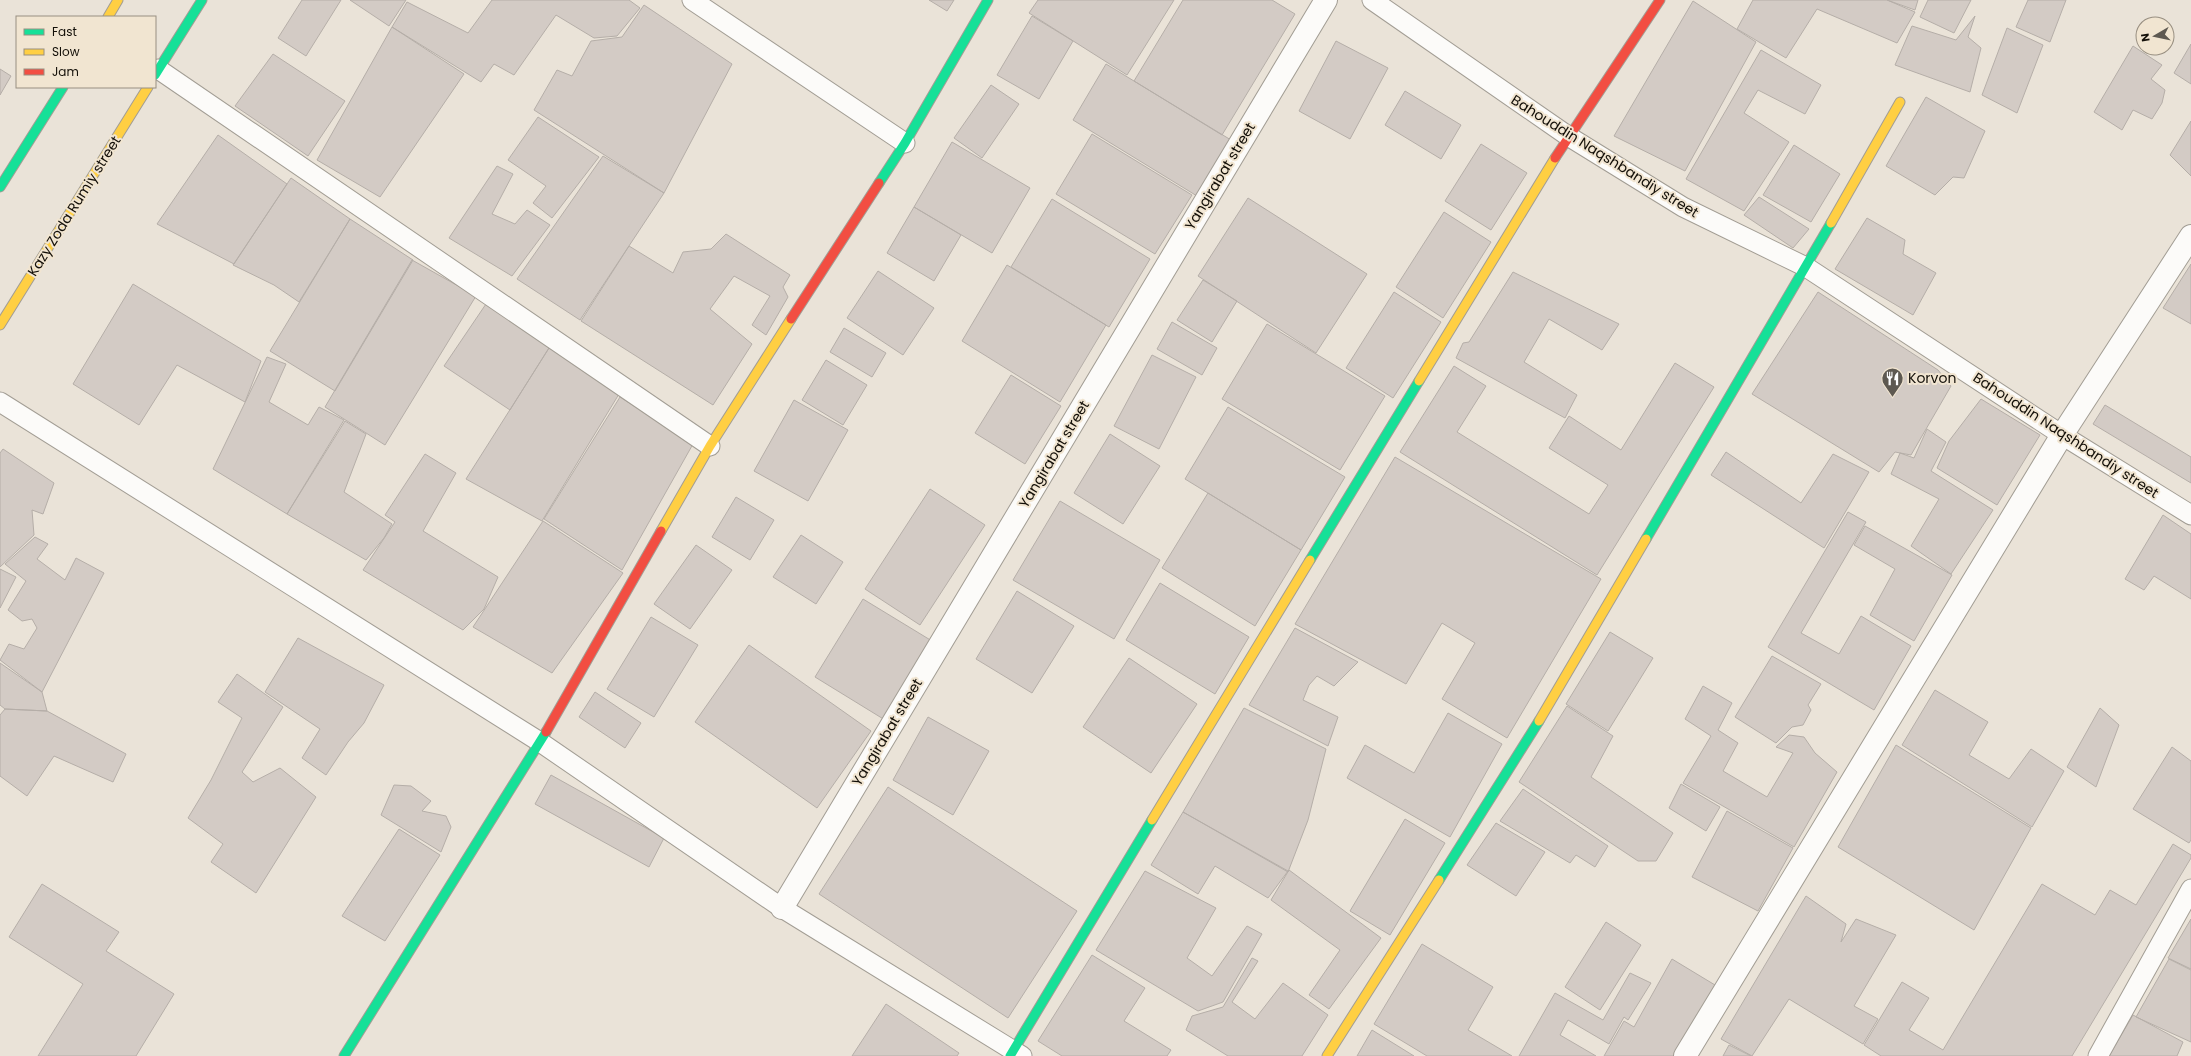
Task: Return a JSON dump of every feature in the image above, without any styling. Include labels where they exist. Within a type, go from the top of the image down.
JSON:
[{"type":"street","points":[[109,16],[118,0]]},
{"type":"street","points":[[157,72],[202,0]]},
{"type":"street","points":[[344,1056],[540,742],[710,446],[906,143],[988,0]]},
{"type":"street","name":"Yangirabat street","points":[[782,908],[1326,0]]},
{"type":"street","points":[[1015,1054],[1181,771],[1568,136],[1660,0]]},
{"type":"street","points":[[0,187],[63,88]]},
{"type":"street","name":"Kazy Zoda Rumiy street","points":[[0,325],[147,88]]},
{"type":"street","points":[[1327,1056],[1530,736],[1806,267],[1900,102]]},
{"type":"street","points":[[1685,1056],[2062,434],[2191,236]]},
{"type":"lane","points":[[692,0],[906,143]]},
{"type":"lane","name":"Bahouddin Naqshbandiy street","points":[[1372,0],[1568,136],[1684,207],[1806,267],[2062,434],[2191,515]]},
{"type":"lane","points":[[157,72],[710,446]]},
{"type":"lane","points":[[0,402],[540,742],[782,908],[1015,1054]]},
{"type":"lane","points":[[2098,1056],[2191,889]]},
{"type":"building","points":[[302,0],[341,0],[306,56],[278,38]]},
{"type":"building","points":[[350,0],[406,0],[389,26]]},
{"type":"building","points":[[492,0],[629,0],[640,8],[617,36],[594,38],[556,15],[514,75],[494,64],[481,82],[392,27],[407,2],[468,33]]},
{"type":"building","points":[[929,0],[954,0],[947,11]]},
{"type":"building","points":[[1038,0],[1174,0],[1127,75],[1029,13]]},
{"type":"building","points":[[1183,0],[1272,0],[1295,14],[1222,135],[1134,81]]},
{"type":"building","points":[[1753,0],[1887,0],[1915,12],[1897,43],[1817,9],[1786,58],[1737,29]]},
{"type":"building","points":[[1887,0],[1918,0],[1915,10]]},
{"type":"building","points":[[1928,0],[1971,0],[1954,33],[1920,17]]},
{"type":"building","points":[[2028,0],[2066,0],[2050,42],[2016,27]]},
{"type":"building","points":[[1693,1],[1756,42],[1685,171],[1614,136]]},
{"type":"building","points":[[644,5],[732,64],[664,193],[534,110],[557,70],[572,76],[591,41],[622,37]]},
{"type":"building","points":[[1032,16],[1073,41],[1039,99],[997,75]]},
{"type":"building","points":[[1975,16],[1968,37],[1981,48],[1970,92],[1895,65],[1912,26],[1956,40]]},
{"type":"building","points":[[392,27],[464,74],[380,197],[317,160]]},
{"type":"building","points":[[2007,28],[2043,45],[2017,113],[1982,95]]},
{"type":"building","points":[[1336,41],[1388,68],[1350,139],[1299,111]]},
{"type":"building","points":[[2191,44],[2191,84],[2174,73]]},
{"type":"building","points":[[2133,46],[2135,47],[2135,56],[2148,56],[2162,65],[2151,79],[2165,90],[2162,103],[2152,119],[2133,110],[2122,130],[2094,112]]},
{"type":"building","points":[[1761,50],[1821,85],[1805,114],[1758,90],[1744,113],[1789,142],[1744,211],[1686,179]]},
{"type":"building","points":[[273,54],[345,101],[308,156],[235,106]]},
{"type":"building","points":[[1106,64],[1231,140],[1197,196],[1073,120]]},
{"type":"building","points":[[0,69],[11,76],[0,95]]},
{"type":"building","points":[[991,85],[1019,104],[982,158],[954,138]]},
{"type":"building","points":[[1405,91],[1461,125],[1441,159],[1385,125]]},
{"type":"building","points":[[1926,97],[1985,131],[1964,178],[1953,177],[1935,195],[1886,166]]},
{"type":"building","points":[[538,117],[599,157],[552,218],[533,203],[546,186],[508,160]]},
{"type":"building","points":[[2191,121],[2191,176],[2170,155]]},
{"type":"building","points":[[1092,134],[1192,195],[1155,254],[1056,194]]},
{"type":"building","points":[[218,135],[287,184],[234,264],[157,224]]},
{"type":"building","points":[[952,142],[1030,188],[992,253],[914,207]]},
{"type":"building","points":[[1481,144],[1527,173],[1491,230],[1445,201]]},
{"type":"building","points":[[1794,145],[1840,174],[1811,222],[1763,195]]},
{"type":"building","points":[[603,156],[664,193],[580,320],[517,279]]},
{"type":"building","points":[[497,166],[513,174],[492,214],[515,224],[527,210],[550,225],[512,276],[449,238]]},
{"type":"building","points":[[291,178],[350,219],[299,302],[274,285],[233,265]]},
{"type":"building","points":[[1759,197],[1809,229],[1793,248],[1744,215]]},
{"type":"building","points":[[1248,198],[1367,274],[1316,353],[1198,276]]},
{"type":"building","points":[[1052,199],[1150,259],[1109,327],[1011,267]]},
{"type":"building","points":[[914,207],[961,235],[934,281],[887,253]]},
{"type":"building","points":[[1444,212],[1491,242],[1443,318],[1396,287]]},
{"type":"building","points":[[1867,218],[1905,240],[1903,254],[1936,273],[1913,315],[1835,269]]},
{"type":"building","points":[[350,219],[413,260],[335,391],[270,351]]},
{"type":"building","points":[[726,234],[790,275],[783,287],[788,297],[766,335],[752,325],[770,296],[734,276],[710,309],[752,344],[713,405],[581,321],[629,246],[673,273],[683,252],[711,249]]},
{"type":"building","points":[[412,260],[476,296],[385,445],[325,407]]},
{"type":"building","points":[[2191,264],[2191,324],[2163,308]]},
{"type":"building","points":[[1007,265],[1106,325],[1060,402],[962,341]]},
{"type":"building","points":[[878,271],[934,308],[903,355],[847,318]]},
{"type":"building","points":[[1513,272],[1619,324],[1602,350],[1549,319],[1524,362],[1577,395],[1565,418],[1456,358],[1463,343],[1469,342]]},
{"type":"building","points":[[1203,280],[1237,301],[1212,342],[1177,320]]},
{"type":"building","points":[[133,284],[261,361],[245,402],[177,365],[139,425],[73,384]]},
{"type":"building","points":[[1394,292],[1441,322],[1393,398],[1346,368]]},
{"type":"building","points":[[1818,292],[1938,370],[1951,386],[1911,455],[1895,452],[1879,472],[1752,394]]},
{"type":"building","points":[[488,301],[552,343],[510,410],[444,366]]},
{"type":"building","points":[[1172,322],[1217,348],[1202,375],[1157,349]]},
{"type":"building","points":[[1267,324],[1385,396],[1340,470],[1222,399]]},
{"type":"building","points":[[844,328],[886,353],[872,377],[830,352]]},
{"type":"building","points":[[551,345],[619,394],[542,521],[466,479]]},
{"type":"building","points":[[1152,355],[1196,377],[1159,449],[1114,426]]},
{"type":"building","points":[[267,357],[286,364],[269,402],[308,425],[319,407],[344,420],[287,514],[213,469]]},
{"type":"building","points":[[826,360],[867,385],[843,425],[802,400]]},
{"type":"building","points":[[1675,363],[1714,387],[1597,575],[1400,452],[1454,366],[1486,386],[1457,432],[1589,514],[1608,485],[1549,448],[1569,416],[1621,450]]},
{"type":"building","points":[[1011,375],[1061,406],[1025,464],[975,433]]},
{"type":"building","points":[[620,397],[693,444],[622,570],[544,519]]},
{"type":"building","points":[[1981,399],[2040,435],[1997,505],[1937,468],[1949,441]]},
{"type":"building","points":[[794,400],[848,430],[808,501],[754,471]]},
{"type":"building","points":[[2105,405],[2191,457],[2191,483],[2093,424]]},
{"type":"building","points":[[1228,407],[1345,477],[1301,550],[1185,479]]},
{"type":"building","points":[[345,421],[366,434],[344,492],[392,524],[384,538],[366,560],[287,514]]},
{"type":"building","points":[[1927,429],[1946,442],[1931,471],[1993,510],[1951,574],[1911,546],[1939,499],[1891,474],[1900,453],[1914,458]]},
{"type":"building","points":[[1110,434],[1160,466],[1123,524],[1074,493]]},
{"type":"building","points":[[3,449],[54,483],[43,514],[32,510],[34,535],[0,567],[0,453]]},
{"type":"building","points":[[1726,452],[1801,503],[1833,454],[1869,472],[1824,548],[1711,475]]},
{"type":"building","points":[[425,454],[456,473],[423,531],[498,577],[484,609],[463,630],[363,570],[395,522],[385,515]]},
{"type":"building","points":[[1395,457],[1601,579],[1507,738],[1442,699],[1475,643],[1442,623],[1406,684],[1295,624]]},
{"type":"building","points":[[930,489],[985,525],[920,625],[865,589]]},
{"type":"building","points":[[1208,493],[1301,550],[1255,626],[1162,568]]},
{"type":"building","points":[[736,497],[774,520],[750,560],[712,537]]},
{"type":"building","points":[[1060,501],[1160,560],[1114,639],[1013,580]]},
{"type":"building","points":[[1848,512],[1866,522],[1801,633],[1839,654],[1861,616],[1911,646],[1874,710],[1768,647]]},
{"type":"building","points":[[2163,515],[2191,534],[2191,599],[2154,576],[2144,590],[2125,579]]},
{"type":"building","points":[[543,521],[623,573],[552,673],[473,627]]},
{"type":"building","points":[[1865,526],[1952,575],[1914,641],[1870,615],[1895,569],[1854,545]]},
{"type":"building","points":[[801,535],[843,562],[816,604],[773,577]]},
{"type":"building","points":[[35,537],[48,544],[37,559],[65,580],[76,558],[104,573],[42,692],[0,660],[9,644],[24,649],[37,628],[32,619],[22,621],[8,610],[26,581],[5,564]]},
{"type":"building","points":[[696,545],[732,570],[690,629],[654,604]]},
{"type":"building","points":[[0,569],[16,577],[0,608]]},
{"type":"building","points":[[1160,583],[1249,637],[1215,694],[1126,640]]},
{"type":"building","points":[[1017,591],[1074,626],[1032,693],[976,659]]},
{"type":"building","points":[[863,599],[932,641],[885,720],[815,677]]},
{"type":"building","points":[[651,617],[698,645],[654,717],[607,689]]},
{"type":"building","points":[[1295,628],[1358,662],[1334,686],[1317,676],[1309,685],[1303,700],[1338,717],[1328,746],[1249,705]]},
{"type":"building","points":[[1610,632],[1653,658],[1608,731],[1566,704]]},
{"type":"building","points":[[298,638],[384,685],[364,723],[348,742],[326,775],[302,758],[320,729],[265,692]]},
{"type":"building","points":[[749,645],[871,731],[817,808],[695,722]]},
{"type":"building","points":[[1772,656],[1821,684],[1808,705],[1811,710],[1803,725],[1792,727],[1776,743],[1735,717]]},
{"type":"building","points":[[1129,658],[1197,704],[1151,773],[1083,727]]},
{"type":"building","points":[[0,663],[42,692],[47,711],[5,709],[0,705]]},
{"type":"building","points":[[237,674],[283,707],[242,772],[253,782],[280,768],[316,797],[256,893],[211,862],[223,844],[188,818],[211,780],[242,718],[218,702]]},
{"type":"building","points":[[1703,686],[1732,703],[1718,730],[1738,743],[1723,771],[1767,797],[1793,753],[1776,747],[1789,735],[1804,737],[1815,753],[1837,772],[1794,847],[1683,783],[1711,736],[1685,719]]},
{"type":"building","points":[[1935,690],[1988,722],[1969,755],[2009,779],[2031,749],[2064,771],[2032,827],[1902,745]]},
{"type":"building","points":[[595,692],[641,723],[625,748],[579,717]]},
{"type":"building","points":[[1567,706],[1613,736],[1591,777],[1673,833],[1656,861],[1638,861],[1519,782]]},
{"type":"building","points":[[1244,708],[1326,749],[1308,820],[1288,872],[1183,812]]},
{"type":"building","points":[[2100,708],[2119,725],[2096,787],[2067,767]]},
{"type":"building","points":[[5,709],[47,711],[126,754],[113,782],[54,756],[27,796],[0,776],[0,715]]},
{"type":"building","points":[[1448,713],[1502,744],[1450,837],[1347,778],[1365,745],[1414,773]]},
{"type":"building","points":[[928,717],[989,751],[953,815],[893,780]]},
{"type":"building","points":[[1896,745],[2031,828],[1974,930],[1838,847]]},
{"type":"building","points":[[2172,747],[2191,761],[2191,840],[2189,843],[2133,809]]},
{"type":"building","points":[[551,775],[664,838],[649,867],[535,804]]},
{"type":"building","points":[[1681,784],[1720,807],[1706,831],[1669,808]]},
{"type":"building","points":[[394,785],[411,786],[431,801],[422,811],[446,816],[451,827],[441,852],[381,815]]},
{"type":"building","points":[[888,787],[1077,911],[1008,1018],[819,894]]},
{"type":"building","points":[[1523,789],[1608,846],[1595,867],[1576,855],[1570,863],[1500,821]]},
{"type":"building","points":[[1727,811],[1793,848],[1758,911],[1692,877]]},
{"type":"building","points":[[1183,812],[1288,871],[1268,898],[1215,866],[1198,894],[1151,865]]},
{"type":"building","points":[[1405,819],[1445,843],[1390,935],[1350,911]]},
{"type":"building","points":[[1496,823],[1545,852],[1516,896],[1467,865]]},
{"type":"building","points":[[399,829],[440,855],[385,941],[342,916]]},
{"type":"building","points":[[2173,844],[2191,855],[2191,858],[2072,1056],[1881,1056],[1864,1045],[1902,982],[1929,998],[1909,1030],[1943,1050],[2042,884],[2095,915],[2110,890],[2136,905]]},
{"type":"building","points":[[1289,870],[1381,938],[1329,1009],[1309,995],[1340,950],[1271,900]]},
{"type":"building","points":[[1145,871],[1216,908],[1187,958],[1212,976],[1247,926],[1262,934],[1223,1002],[1198,1011],[1096,950]]},
{"type":"building","points":[[42,884],[119,932],[106,951],[174,994],[136,1056],[38,1056],[83,984],[9,937]]},
{"type":"building","points":[[1806,896],[1846,924],[1841,942],[1856,919],[1896,935],[1854,1006],[1878,1019],[1863,1044],[1789,999],[1752,1056],[1721,1039]]},
{"type":"building","points":[[2191,919],[2191,969],[2168,958]]},
{"type":"building","points":[[1606,922],[1641,945],[1600,1010],[1565,987]]},
{"type":"building","points":[[1422,944],[1493,987],[1468,1030],[1512,1056],[1427,1056],[1374,1024]]},
{"type":"building","points":[[1092,955],[1145,988],[1124,1021],[1171,1050],[1167,1056],[1062,1056],[1038,1041]]},
{"type":"building","points":[[1252,958],[1258,961],[1232,1002],[1255,1019],[1283,983],[1328,1015],[1302,1056],[1228,1056],[1186,1030],[1192,1016],[1223,1007]]},
{"type":"building","points":[[1672,959],[1715,985],[1674,1056],[1604,1056],[1624,1021],[1634,1027]]},
{"type":"building","points":[[2169,959],[2191,970],[2191,1042],[2136,1017]]},
{"type":"building","points":[[1630,973],[1651,983],[1628,1020],[1624,1017],[1609,1044],[1568,1020],[1560,1035],[1596,1056],[1519,1056],[1555,993],[1603,1020]]},
{"type":"building","points":[[886,1004],[959,1053],[957,1056],[852,1056]]},
{"type":"building","points":[[2133,1015],[2183,1042],[2177,1056],[2109,1056]]},
{"type":"building","points":[[1372,1030],[1414,1056],[1357,1056]]},
{"type":"building","points":[[1729,1045],[1751,1056],[1723,1056]]},
{"type":"traffic: fast","points":[[156,73],[202,0]]},
{"type":"traffic: fast","points":[[879,183],[905,143],[988,0]]},
{"type":"traffic: fast","points":[[0,187],[62,88]]},
{"type":"traffic: fast","points":[[1646,539],[1831,223]]},
{"type":"traffic: fast","points":[[1310,560],[1419,381]]},
{"type":"traffic: fast","points":[[1439,880],[1539,721]]},
{"type":"traffic: fast","points":[[344,1056],[546,732]]},
{"type":"traffic: fast","points":[[1010,1056],[1152,820]]},
{"type":"traffic: slow","points":[[109,16],[118,0]]},
{"type":"traffic: slow","points":[[0,325],[147,88]]},
{"type":"traffic: slow","points":[[1831,223],[1900,102]]},
{"type":"traffic: slow","points":[[1419,381],[1555,158]]},
{"type":"traffic: slow","points":[[661,531],[710,446],[791,319]]},
{"type":"traffic: slow","points":[[1539,721],[1646,539]]},
{"type":"traffic: slow","points":[[1152,820],[1310,560]]},
{"type":"traffic: slow","points":[[1327,1056],[1439,880]]},
{"type":"traffic: jam","points":[[1555,158],[1660,0]]},
{"type":"traffic: jam","points":[[791,319],[879,183]]},
{"type":"traffic: jam","points":[[546,732],[661,531]]},
{"type":"place","name":"Korvon","points":[[1893,398]]}]
